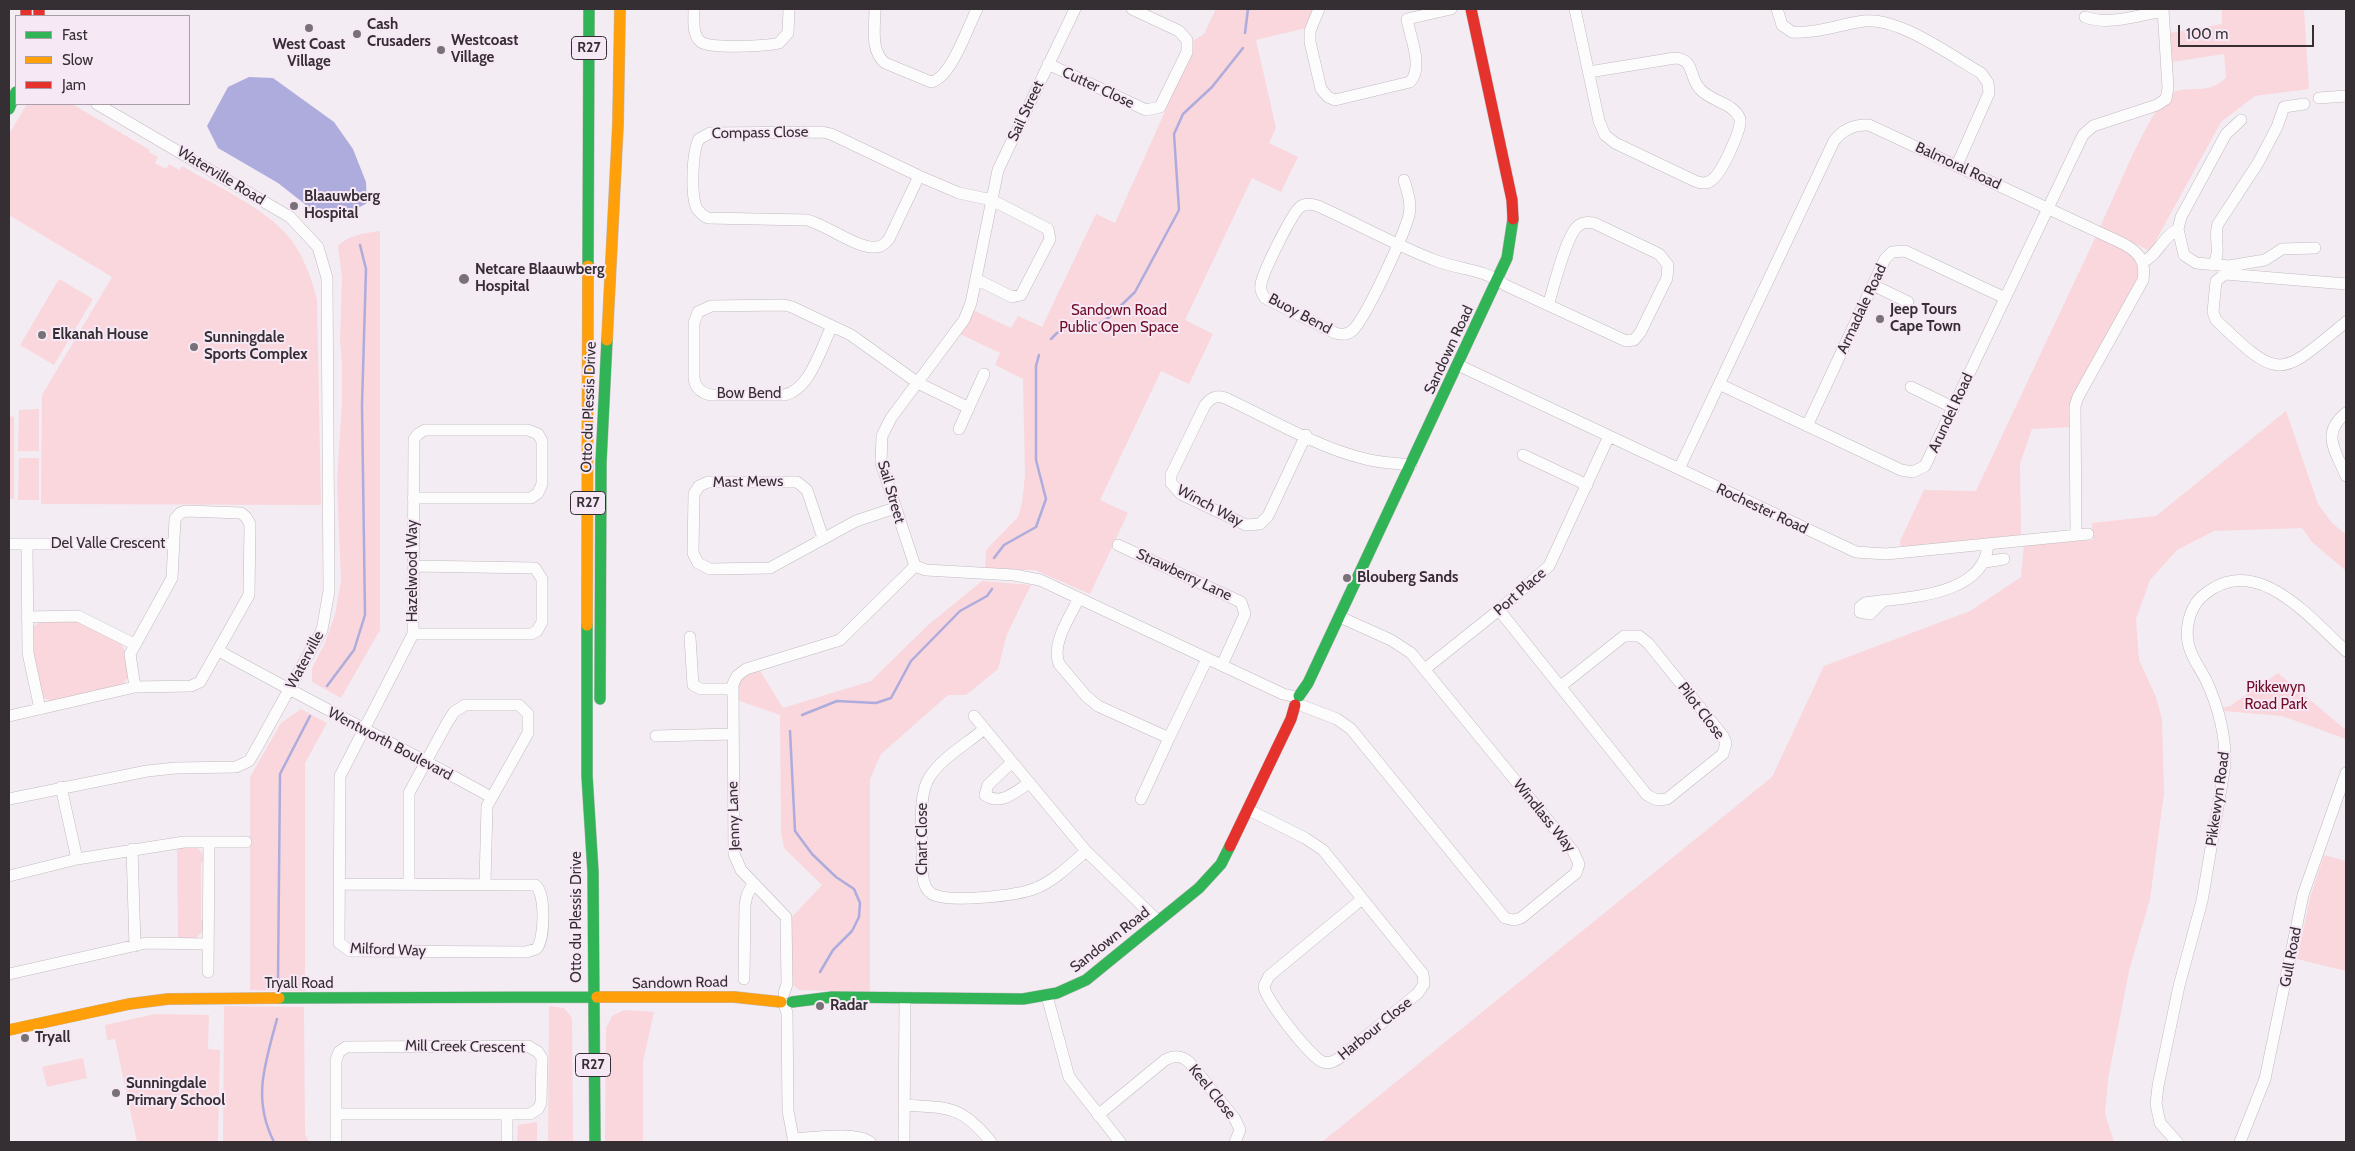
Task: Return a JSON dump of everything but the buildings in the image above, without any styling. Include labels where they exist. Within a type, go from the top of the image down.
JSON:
[{"type":"street","name":"Otto du Plessis Drive","points":[[589,9],[587,776],[592,836],[593,996]]},
{"type":"street","name":"Otto du Plessis Drive","points":[[600,706],[601,462],[617,144],[620,9]]},
{"type":"street","points":[[694,9],[697,36],[701,42],[713,45],[779,44],[788,33],[789,9]]},
{"type":"street","points":[[875,9],[875,40],[879,58],[885,63],[931,82],[940,79],[948,68],[977,9]]},
{"type":"street","name":"Sail Street","points":[[915,566],[881,463],[880,443],[887,423],[964,320],[976,279],[1000,165],[1075,9]]},
{"type":"street","name":"Cutter Close","points":[[1048,64],[1146,110],[1160,107],[1187,52],[1187,40],[1179,31],[1132,9]]},
{"type":"street","points":[[1319,9],[1310,31],[1310,42],[1321,89],[1328,97],[1335,100],[1404,85],[1413,79],[1416,65],[1407,19],[1399,9]]},
{"type":"street","points":[[1407,19],[1451,9]]},
{"type":"street","name":"Sandown Road","points":[[593,996],[613,999],[1023,999],[1047,996],[1086,980],[1213,874],[1228,853],[1249,810],[1498,280],[1510,246],[1513,224],[1512,200],[1470,9]]},
{"type":"street","points":[[1575,9],[1598,121],[1609,140],[1699,183],[1707,183],[1715,178],[1737,135],[1740,119],[1729,106],[1700,90],[1691,66],[1686,61],[1676,58],[1588,72]]},
{"type":"street","points":[[1777,9],[1782,25],[1792,32],[1865,21],[1889,22],[1904,28],[1981,73],[1988,83],[1989,93],[1957,165]]},
{"type":"street","points":[[2084,17],[2106,20],[2163,10]]},
{"type":"street","name":"Arundel Road","points":[[1719,384],[1901,470],[1913,472],[1928,463],[2083,135],[2088,129],[2157,106],[2166,98],[2168,88],[2163,10]]},
{"type":"street","points":[[9,109],[15,94]]},
{"type":"street","points":[[2319,98],[2346,96]]},
{"type":"street","points":[[2213,264],[2218,255],[2216,230],[2218,224],[2258,163],[2277,127],[2284,107],[2304,104]]},
{"type":"street","points":[[9,116],[16,105]]},
{"type":"street","name":"Waterville Road","points":[[99,105],[116,113]]},
{"type":"street","name":"Waterville Road","points":[[104,105],[290,217],[318,247]]},
{"type":"street","points":[[2241,120],[2226,134],[2181,217],[2178,230],[2186,258],[2196,263],[2228,266],[2265,260],[2282,249],[2315,248]]},
{"type":"street","name":"Balmoral Road","points":[[1679,469],[1834,141],[1842,132],[1857,125],[1874,126],[2048,208],[2132,249],[2143,262]]},
{"type":"street","name":"Compass Close","points":[[919,176],[889,239],[885,244],[876,248],[858,243],[818,223],[807,220],[708,218],[699,212],[696,204],[694,161],[699,139],[710,133],[822,132],[841,137],[919,176],[959,193],[992,200],[1046,226],[1050,236],[1021,295],[1012,297],[976,279]]},
{"type":"street","name":"Buoy Bend","points":[[1404,180],[1410,208],[1399,244],[1363,316],[1353,330],[1345,334],[1335,333],[1269,301],[1261,291],[1264,275],[1292,217],[1302,206],[1318,206],[1399,244],[1436,261],[1492,275],[1505,285],[1548,305]]},
{"type":"street","points":[[1582,223],[1594,223],[1659,254],[1668,265],[1667,278],[1640,333],[1634,340],[1621,340],[1548,305],[1569,241],[1574,229],[1582,223]]},
{"type":"street","points":[[2076,535],[2075,406],[2078,397],[2140,285],[2144,272],[2143,262],[2154,256],[2166,237],[2178,230]]},
{"type":"street","name":"Waterville","points":[[9,799],[147,771],[242,766],[248,761],[289,690],[322,630],[329,591],[327,278],[318,247]]},
{"type":"street","name":"Armadale Road","points":[[1807,426],[1887,256],[1901,250],[2006,298]]},
{"type":"street","points":[[2346,284],[2228,274],[2219,276],[2215,284],[2213,310],[2214,317],[2260,359],[2280,366],[2294,363],[2346,322]]},
{"type":"street","points":[[1873,285],[1908,302]]},
{"type":"street","name":"Bow Bend","points":[[832,326],[805,382],[794,392],[784,395],[711,395],[702,393],[696,386],[694,378],[694,323],[696,315],[704,307],[784,305],[832,326],[869,346],[918,383],[969,408]]},
{"type":"street","name":"Rochester Road","points":[[1458,365],[1856,552],[1879,554],[2088,534]]},
{"type":"street","points":[[959,429],[984,374]]},
{"type":"street","points":[[1911,387],[1954,408]]},
{"type":"street","name":"Winch Way","points":[[1306,436],[1268,516],[1260,524],[1250,526],[1239,522],[1181,494],[1170,482],[1171,475],[1204,405],[1215,397],[1225,398],[1306,436],[1342,453],[1364,459],[1411,465]]},
{"type":"street","points":[[2346,413],[2335,423],[2331,438],[2346,476]]},
{"type":"street","name":"Hazelwood Way","points":[[364,728],[413,634],[415,566],[413,498],[413,442],[418,434],[425,430],[533,431],[542,441],[542,484],[538,494],[531,498],[413,498]]},
{"type":"street","name":"Port Place","points":[[1425,669],[1499,610],[1549,566],[1610,436]]},
{"type":"street","points":[[1523,455],[1587,485]]},
{"type":"street","name":"Mast Mews","points":[[823,538],[807,490],[797,482],[708,482],[699,486],[694,494],[693,553],[698,564],[705,568],[770,568],[856,521],[895,508]]},
{"type":"street","name":"Del Valle Crescent","points":[[9,544],[174,544],[174,523],[178,515],[183,512],[238,512],[248,520],[250,595],[203,679],[197,684],[135,687],[9,716]]},
{"type":"street","points":[[27,544],[28,653],[40,709]]},
{"type":"street","points":[[135,687],[130,654],[172,578],[174,544]]},
{"type":"street","points":[[1882,602],[1922,595],[1958,585],[1970,579],[1985,562],[1988,544]]},
{"type":"street","name":"Strawberry Lane","points":[[1118,545],[1241,602],[1245,614],[1222,666]]},
{"type":"street","points":[[1985,562],[2004,559]]},
{"type":"street","points":[[413,634],[531,634],[537,631],[542,622],[542,579],[535,568],[415,566]]},
{"type":"street","points":[[690,637],[693,685],[700,689],[732,689],[737,676],[746,669],[831,645],[840,640],[915,566],[940,571],[1034,578],[1300,702]]},
{"type":"street","name":"Pikkewyn Road","points":[[2177,1142],[2160,1123],[2156,1104],[2158,1086],[2179,986],[2202,901],[2225,765],[2224,732],[2218,710],[2188,643],[2187,633],[2191,614],[2199,600],[2216,587],[2242,580],[2259,582],[2278,592],[2294,604],[2346,650]]},
{"type":"street","points":[[1079,598],[1058,644],[1057,657],[1059,664],[1086,696],[1098,706],[1169,738]]},
{"type":"street","name":"Pilot Close","points":[[1499,610],[1652,798],[1668,799],[1723,754],[1726,743],[1723,736],[1648,643],[1640,636],[1624,636],[1561,686]]},
{"type":"street","points":[[27,617],[78,616],[134,644]]},
{"type":"street","name":"Windlass Way","points":[[1300,702],[1337,719],[1351,730],[1502,916],[1511,920],[1521,918],[1572,878],[1578,864],[1577,857],[1425,669],[1401,646],[1340,616]]},
{"type":"street","points":[[219,650],[289,690]]},
{"type":"street","points":[[1141,798],[1207,659]]},
{"type":"street","name":"Jenny Lane","points":[[732,689],[733,848],[738,865],[753,884],[786,918],[788,1111],[793,1140]]},
{"type":"street","name":"Wentworth Boulevard","points":[[289,690],[364,728],[491,797]]},
{"type":"street","points":[[340,884],[409,882],[485,883],[485,814],[491,797],[528,733],[528,714],[521,706],[473,704],[458,708],[447,723],[409,793],[409,882]]},
{"type":"street","points":[[974,716],[1028,784],[1086,851],[1158,921]]},
{"type":"street","name":"Milford Way","points":[[364,728],[340,776],[339,943],[350,951],[532,951],[539,947],[542,941],[542,897],[539,887],[528,883],[485,883]]},
{"type":"street","name":"Chart Close","points":[[984,729],[940,766],[925,786],[922,799],[923,878],[926,888],[932,894],[944,897],[993,897],[1015,894],[1036,888],[1048,881],[1086,851]]},
{"type":"street","points":[[656,736],[732,734]]},
{"type":"street","name":"Otto du Plessis Drive","points":[[592,836],[599,760]]},
{"type":"street","points":[[1011,762],[988,785],[985,795],[990,799],[1000,800],[1028,784]]},
{"type":"street","name":"Gull Road","points":[[2240,1142],[2265,1079],[2303,895],[2346,773]]},
{"type":"street","points":[[61,787],[77,859]]},
{"type":"street","name":"Harbour Close","points":[[1249,810],[1316,844],[1362,899],[1423,974],[1424,982],[1418,993],[1341,1057],[1334,1062],[1325,1063],[1313,1055],[1268,998],[1264,986],[1269,976],[1362,899]]},
{"type":"street","points":[[9,876],[77,859],[132,849],[184,842],[246,842]]},
{"type":"street","points":[[208,972],[209,842]]},
{"type":"street","points":[[132,849],[135,946]]},
{"type":"street","points":[[744,980],[745,905],[747,895],[753,884]]},
{"type":"street","points":[[9,971],[146,943],[208,944]]},
{"type":"street","name":"Tryall Road","points":[[9,1030],[138,1002],[168,999],[593,996]]},
{"type":"street","name":"R27","points":[[593,996],[594,1140]]},
{"type":"street","points":[[1047,996],[1069,1077],[1120,1142]]},
{"type":"street","points":[[904,1142],[905,998]]},
{"type":"street","name":"Mill Creek Crescent","points":[[350,1046],[532,1047],[542,1058],[542,1103],[533,1113],[507,1115],[336,1114],[336,1060],[339,1052],[350,1046]]},
{"type":"street","name":"Keel Close","points":[[1098,1115],[1165,1060],[1172,1057],[1181,1057],[1189,1062],[1235,1118],[1240,1130],[1235,1142]]},
{"type":"street","points":[[904,1106],[954,1109],[975,1123],[991,1142]]},
{"type":"street","points":[[336,1114],[336,1142]]},
{"type":"street","points":[[507,1115],[507,1142]]},
{"type":"street","points":[[793,1140],[831,1136],[863,1138],[870,1142]]},
{"type":"green space","name":"Sandown Road Public Open Space","points":[[1216,9],[1314,9],[1306,28],[1256,40],[1276,128],[1269,143],[1298,157],[1281,192],[1252,178],[1185,320],[1213,334],[1189,384],[1161,371],[1100,500],[1128,513],[1090,594],[1035,570],[985,570],[986,550],[1018,517],[1022,503],[1025,475],[1023,379],[995,365],[1000,353],[960,334],[973,310],[1011,328],[1018,316],[1042,327],[1096,214],[1115,223],[1192,51],[1193,41],[1204,34]]},
{"type":"green space","points":[[2222,9],[2304,9],[2309,89],[2255,96],[2221,122],[2150,251],[2100,227],[2133,154],[2154,114],[2164,100],[2172,93],[2186,89],[2212,87],[2226,78],[2224,54],[2171,62],[2170,33],[2222,24]]},
{"type":"green space","name":"Sunningdale Sports Complex","points":[[26,105],[74,105],[150,150],[149,152],[158,157],[155,163],[166,169],[169,164],[179,170],[182,166],[224,189],[266,216],[288,236],[306,266],[317,299],[321,505],[41,504],[42,395],[112,277],[9,215],[9,134]]},
{"type":"green space","points":[[380,231],[380,630],[341,698],[312,682],[312,668],[325,643],[335,615],[341,580],[337,481],[342,403],[340,341],[342,278],[338,246],[352,237]]},
{"type":"green space","points":[[2096,236],[2130,254],[2138,266],[2140,275],[2070,427],[2032,429],[2020,464],[2021,536],[1901,548],[1900,541],[1924,490],[1976,491]]},
{"type":"green space","points":[[59,279],[93,299],[54,365],[20,345]]},
{"type":"green space","points":[[39,409],[39,451],[18,451],[19,410]]},
{"type":"green space","points":[[2286,411],[2318,504],[2332,523],[2346,535],[2346,571],[2312,542],[2302,528],[2214,531],[2177,550],[2150,580],[2136,619],[2139,660],[2156,697],[2162,719],[2164,793],[2150,899],[2129,971],[2108,1079],[2105,1114],[2114,1142],[1322,1142],[1772,777],[1824,666],[1970,611],[2021,577],[2024,545],[2093,540],[2092,523],[2156,516]]},
{"type":"green space","points":[[9,416],[14,417],[14,499],[9,499]]},
{"type":"green space","points":[[19,458],[39,458],[39,500],[18,500]]},
{"type":"green space","points":[[982,581],[1031,585],[1007,634],[998,669],[966,695],[948,695],[881,754],[870,779],[870,992],[799,990],[790,982],[790,919],[822,885],[784,848],[781,832],[780,715],[737,700],[737,688],[740,678],[759,669],[783,708],[871,681],[927,626]]},
{"type":"green space","points":[[41,621],[81,621],[121,644],[125,651],[128,677],[121,687],[51,702],[42,696],[31,647],[33,627]]},
{"type":"green space","name":"Pikkewyn Road Park","points":[[2278,673],[2346,730],[2346,739],[2282,716],[2224,711],[2223,708],[2230,706]]},
{"type":"green space","points":[[301,709],[327,723],[305,763],[305,991],[250,990],[250,777],[281,723]]},
{"type":"green space","points":[[177,848],[198,848],[204,856],[204,861],[201,863],[201,920],[204,921],[203,931],[195,939],[178,940]]},
{"type":"green space","points":[[2324,855],[2346,861],[2346,971],[2297,959],[2310,898]]},
{"type":"green space","points":[[224,1006],[304,1007],[305,1134],[309,1142],[223,1142]]},
{"type":"green space","points":[[549,1006],[564,1008],[572,1018],[573,1142],[548,1142]]},
{"type":"green space","points":[[624,1010],[654,1012],[643,1062],[643,1142],[605,1142],[606,1028],[612,1016]]},
{"type":"green space","points":[[155,1014],[209,1015],[208,1049],[220,1050],[218,1142],[137,1142],[115,1039],[107,1040],[105,1025]]},
{"type":"green space","points":[[83,1058],[87,1078],[47,1087],[42,1067]]},
{"type":"green space","points":[[537,1122],[537,1142],[517,1142],[518,1125]]},
{"type":"water","points":[[249,77],[273,78],[334,122],[353,149],[366,182],[367,203],[342,217],[320,216],[278,183],[218,148],[207,126],[228,87]]},
{"type":"waterway","points":[[1245,33],[1248,9]]},
{"type":"waterway","points":[[1051,339],[1065,329],[1094,326],[1107,319],[1135,292],[1179,210],[1174,134],[1183,114],[1212,87],[1243,48]]},
{"type":"waterway","points":[[327,686],[354,650],[365,615],[362,405],[366,269],[360,245]]},
{"type":"waterway","points":[[994,558],[1004,545],[1036,527],[1046,499],[1036,460],[1036,366],[1039,355]]},
{"type":"waterway","points":[[802,715],[837,701],[876,703],[891,698],[911,661],[960,611],[987,596],[992,589]]},
{"type":"waterway","points":[[278,980],[280,774],[310,716]]},
{"type":"waterway","points":[[790,731],[795,831],[812,854],[836,877],[854,889],[860,903],[859,917],[852,931],[833,950],[820,972]]},
{"type":"waterway","points":[[274,1142],[267,1126],[262,1096],[265,1066],[277,1019]]},
{"type":"traffic: fast","points":[[588,266],[589,9]]},
{"type":"traffic: fast","points":[[9,109],[15,94]]},
{"type":"traffic: fast","points":[[1299,696],[1308,683],[1507,258],[1513,219]]},
{"type":"traffic: fast","points":[[600,699],[601,462],[607,340]]},
{"type":"traffic: fast","points":[[587,625],[587,776],[593,872],[595,1142]]},
{"type":"traffic: fast","points":[[792,1002],[832,997],[1023,999],[1057,993],[1086,980],[1199,888],[1221,864],[1230,846]]},
{"type":"traffic: fast","points":[[279,998],[597,997]]},
{"type":"traffic: slow","points":[[607,340],[618,124],[620,9]]},
{"type":"traffic: slow","points":[[587,625],[588,266]]},
{"type":"traffic: slow","points":[[597,997],[734,997],[781,1002]]},
{"type":"traffic: slow","points":[[9,1030],[129,1004],[168,999],[279,998]]},
{"type":"traffic: jam","points":[[26,9],[26,15]]},
{"type":"traffic: jam","points":[[39,9],[39,15]]},
{"type":"traffic: jam","points":[[1471,9],[1512,200],[1513,219]]},
{"type":"traffic: jam","points":[[1230,846],[1291,719],[1295,705]]},
{"type":"place","name":"West Coast Village","points":[[309,28]]},
{"type":"place","name":"Cash Crusaders","points":[[357,34]]},
{"type":"place","name":"Westcoast Village","points":[[441,50]]},
{"type":"place","name":"Blaauwberg Hospital","points":[[294,206]]},
{"type":"place","name":"Netcare Blaauwberg Hospital","points":[[464,279]]},
{"type":"place","name":"Jeep Tours Cape Town","points":[[1880,319]]},
{"type":"place","name":"Elkanah House","points":[[42,335]]},
{"type":"place","name":"Sunningdale Sports Complex","points":[[194,347]]},
{"type":"place","name":"Blouberg Sands","points":[[1347,578]]},
{"type":"place","name":"Radar","points":[[820,1006]]},
{"type":"place","name":"Tryall","points":[[25,1038]]},
{"type":"place","name":"Sunningdale Primary School","points":[[116,1093]]}]
